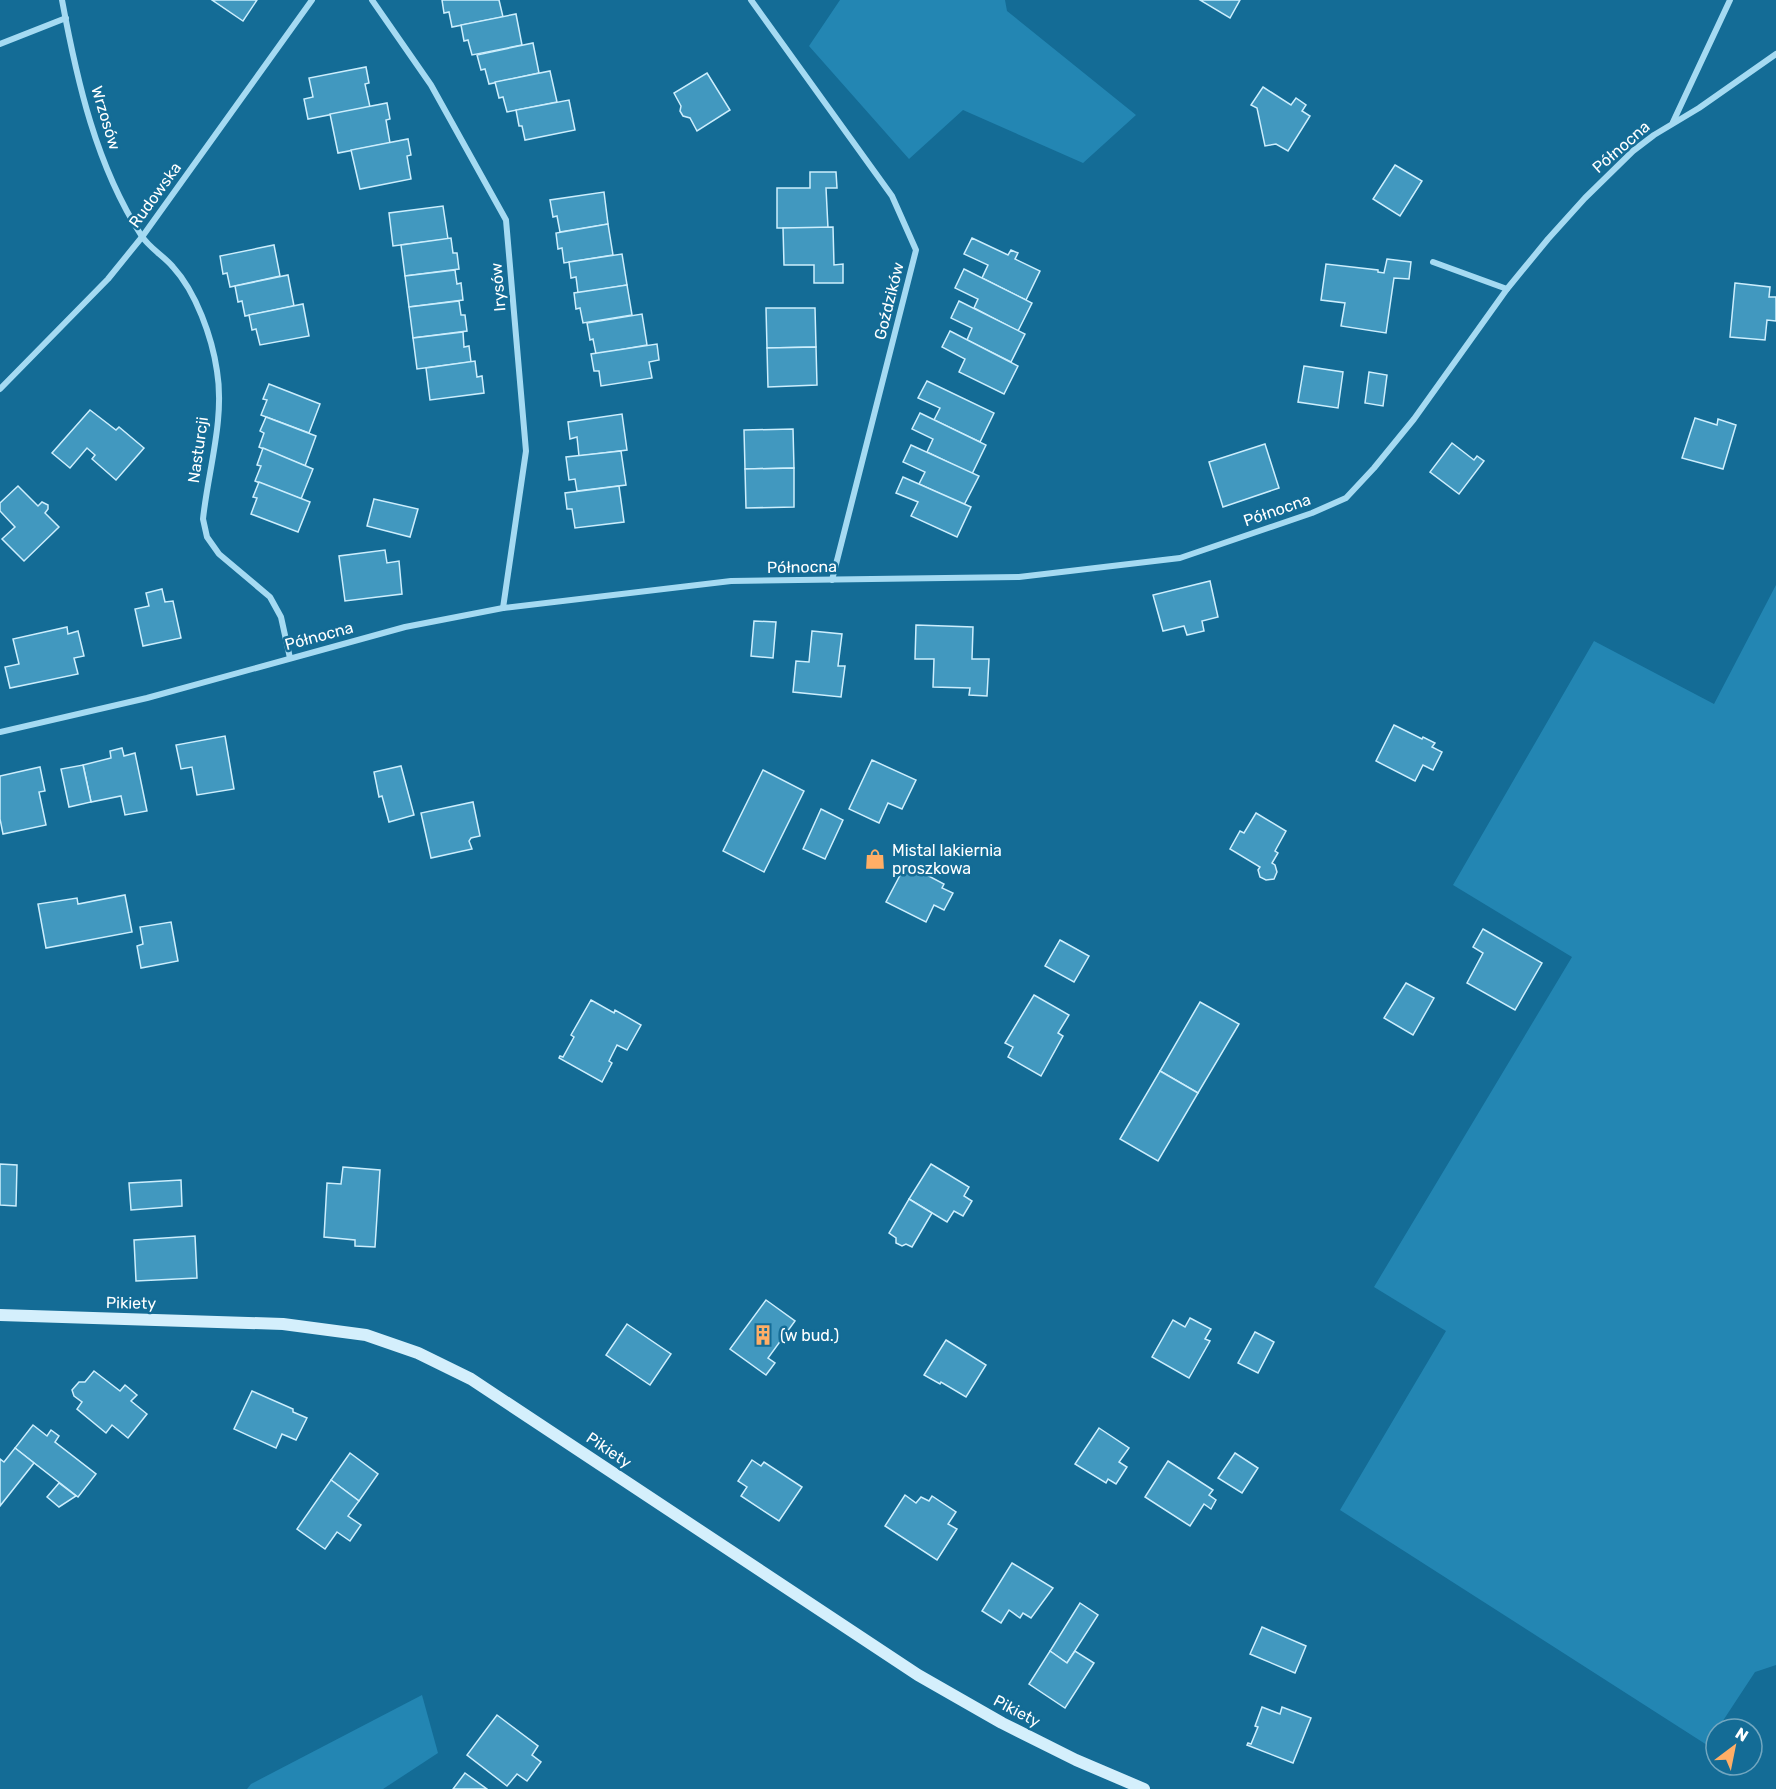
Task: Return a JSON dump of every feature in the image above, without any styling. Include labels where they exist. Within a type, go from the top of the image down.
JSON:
[{"type":"street","name":"Wrzosów","points":[[62,0],[90,123],[112,180],[142,237]]},
{"type":"street","name":"Rudowska","points":[[0,389],[108,279],[142,237],[312,0]]},
{"type":"street","name":"Irysów","points":[[372,0],[431,85],[506,220],[526,451],[503,608]]},
{"type":"street","name":"Goździków","points":[[751,0],[892,196],[916,250],[832,580]]},
{"type":"street","points":[[1673,122],[1731,0]]},
{"type":"street","points":[[0,44],[66,18]]},
{"type":"street","name":"Północna","points":[[0,732],[147,698],[405,627],[503,608],[732,581],[1019,577],[1180,558],[1312,513],[1346,498],[1374,468],[1414,419],[1507,289],[1585,198],[1634,151],[1673,122],[1699,108],[1776,54]]},
{"type":"street","name":"Nasturcji","points":[[142,237],[188,285],[210,340],[217,372],[218,405],[203,519],[207,537],[219,554],[270,597],[281,617],[290,658]]},
{"type":"street","points":[[1433,262],[1507,289]]},
{"type":"street","name":"Pikiety","points":[[0,1315],[283,1324],[366,1335],[418,1353],[471,1379],[519,1409],[918,1675],[1055,1750],[1144,1789]]},
{"type":"shaded area","points":[[840,0],[1005,0],[1007,11],[1136,115],[1083,163],[963,110],[909,159],[809,46]]},
{"type":"shaded area","points":[[1776,585],[1776,1665],[1755,1672],[1725,1717],[1704,1717],[1704,1743],[1340,1510],[1446,1331],[1374,1287],[1572,957],[1453,885],[1594,641],[1714,704]]},
{"type":"shaded area","points":[[422,1695],[438,1753],[383,1789],[247,1789],[251,1784]]},
{"type":"building","points":[[212,0],[257,0],[243,21]]},
{"type":"building","points":[[442,0],[499,0],[503,17],[452,27],[449,12],[444,13]]},
{"type":"building","points":[[1200,0],[1240,0],[1230,18]]},
{"type":"building","points":[[516,14],[522,45],[472,55],[468,40],[464,41],[461,25]]},
{"type":"building","points":[[533,43],[539,73],[489,84],[485,69],[481,70],[477,55]]},
{"type":"building","points":[[366,67],[369,83],[365,84],[370,107],[308,119],[304,99],[313,97],[309,78]]},
{"type":"building","points":[[550,71],[557,102],[507,112],[503,97],[499,98],[495,82]]},
{"type":"building","points":[[707,73],[730,110],[697,131],[690,118],[683,116],[674,93]]},
{"type":"building","points":[[1263,87],[1291,105],[1296,98],[1306,105],[1302,111],[1310,116],[1288,151],[1276,144],[1265,146],[1257,108],[1251,105]]},
{"type":"building","points":[[569,100],[575,130],[525,140],[516,110]]},
{"type":"building","points":[[387,103],[390,119],[386,120],[390,143],[338,153],[330,114]]},
{"type":"building","points":[[408,139],[411,155],[407,156],[411,179],[360,189],[351,150]]},
{"type":"building","points":[[1395,165],[1422,181],[1400,216],[1373,199]]},
{"type":"building","points":[[810,172],[836,172],[837,188],[826,188],[828,228],[777,228],[777,188],[810,188]]},
{"type":"building","points":[[604,192],[608,224],[560,232],[557,216],[553,217],[550,200]]},
{"type":"building","points":[[443,206],[448,239],[393,246],[389,213]]},
{"type":"building","points":[[608,224],[613,255],[564,263],[562,248],[558,249],[556,233]]},
{"type":"building","points":[[833,227],[834,265],[843,264],[843,283],[814,283],[814,265],[784,265],[783,228]]},
{"type":"building","points":[[451,238],[453,253],[457,253],[459,269],[405,276],[401,245]]},
{"type":"building","points":[[972,238],[1008,255],[1011,250],[1018,253],[1015,259],[1040,271],[1026,300],[982,278],[988,265],[964,254]]},
{"type":"building","points":[[274,245],[280,276],[230,287],[227,273],[223,274],[220,256]]},
{"type":"building","points":[[622,254],[627,285],[578,293],[576,277],[571,278],[569,262]]},
{"type":"building","points":[[1387,259],[1411,262],[1409,279],[1394,278],[1386,333],[1341,326],[1345,303],[1321,300],[1326,264],[1378,270],[1384,273]]},
{"type":"building","points":[[964,269],[1032,303],[1018,331],[974,308],[978,299],[955,288]]},
{"type":"building","points":[[455,270],[457,284],[461,283],[463,300],[409,307],[405,276]]},
{"type":"building","points":[[288,275],[294,306],[245,316],[242,301],[238,302],[235,286]]},
{"type":"building","points":[[1735,283],[1770,287],[1769,297],[1776,297],[1776,321],[1767,320],[1765,340],[1730,337]]},
{"type":"building","points":[[627,285],[632,315],[583,323],[580,308],[576,309],[574,293]]},
{"type":"building","points":[[459,301],[461,315],[465,315],[467,331],[413,338],[409,307]]},
{"type":"building","points":[[959,301],[1025,334],[1011,362],[967,340],[972,328],[951,318]]},
{"type":"building","points":[[303,304],[309,336],[260,345],[256,329],[252,330],[249,315]]},
{"type":"building","points":[[766,308],[815,308],[816,347],[767,348]]},
{"type":"building","points":[[642,314],[647,345],[596,354],[593,339],[590,340],[587,323]]},
{"type":"building","points":[[950,331],[1018,366],[1004,394],[959,372],[965,359],[942,347]]},
{"type":"building","points":[[463,332],[464,347],[469,346],[471,362],[417,369],[413,338]]},
{"type":"building","points":[[657,344],[659,360],[649,362],[652,378],[601,386],[599,371],[594,371],[591,354]]},
{"type":"building","points":[[816,347],[817,385],[768,387],[767,348]]},
{"type":"building","points":[[475,361],[477,377],[482,376],[484,393],[430,400],[426,368]]},
{"type":"building","points":[[1304,366],[1343,372],[1338,408],[1298,402]]},
{"type":"building","points":[[1369,372],[1387,375],[1383,406],[1365,403]]},
{"type":"building","points":[[927,381],[994,413],[980,442],[934,420],[940,408],[918,398]]},
{"type":"building","points":[[269,384],[320,404],[309,433],[261,415],[267,400],[263,399]]},
{"type":"building","points":[[90,410],[116,430],[119,427],[144,448],[116,480],[92,459],[95,455],[87,448],[70,468],[52,453]]},
{"type":"building","points":[[920,413],[986,445],[972,474],[927,452],[933,439],[912,429]]},
{"type":"building","points":[[622,414],[627,450],[579,456],[577,437],[570,439],[568,422]]},
{"type":"building","points":[[266,417],[316,436],[305,466],[259,447],[264,433],[260,431]]},
{"type":"building","points":[[1695,418],[1717,425],[1718,419],[1736,425],[1723,469],[1682,458]]},
{"type":"building","points":[[793,429],[794,468],[745,469],[744,430]]},
{"type":"building","points":[[1452,443],[1474,460],[1477,456],[1484,461],[1459,494],[1430,472]]},
{"type":"building","points":[[1265,444],[1279,488],[1223,507],[1209,462]]},
{"type":"building","points":[[911,445],[979,476],[964,505],[919,484],[925,472],[903,462]]},
{"type":"building","points":[[263,448],[313,469],[301,499],[255,481],[261,466],[257,465]]},
{"type":"building","points":[[621,451],[626,485],[577,491],[575,479],[569,480],[566,457]]},
{"type":"building","points":[[794,468],[794,507],[746,508],[745,469]]},
{"type":"building","points":[[903,477],[971,507],[957,537],[911,516],[918,502],[896,493]]},
{"type":"building","points":[[259,482],[310,502],[298,532],[251,514],[257,498],[253,497]]},
{"type":"building","points":[[18,486],[38,506],[42,502],[48,505],[45,513],[59,527],[24,561],[2,539],[15,527],[0,511],[0,503]]},
{"type":"building","points":[[619,486],[624,522],[575,528],[572,509],[567,509],[565,493]]},
{"type":"building","points":[[374,499],[418,509],[410,537],[367,526]]},
{"type":"building","points":[[385,550],[387,563],[399,561],[402,594],[345,601],[339,556]]},
{"type":"building","points":[[1210,581],[1218,617],[1202,621],[1204,631],[1187,635],[1184,626],[1163,631],[1153,595]]},
{"type":"building","points":[[162,589],[165,602],[173,601],[181,638],[143,646],[135,609],[149,606],[146,593]]},
{"type":"building","points":[[754,621],[776,622],[773,658],[751,656]]},
{"type":"building","points":[[916,625],[973,627],[972,659],[989,659],[987,696],[969,695],[970,688],[933,687],[934,659],[915,659]]},
{"type":"building","points":[[67,627],[68,634],[78,631],[84,656],[74,658],[78,674],[10,688],[5,667],[19,664],[13,639]]},
{"type":"building","points":[[812,631],[842,634],[838,666],[845,666],[841,697],[793,692],[796,661],[809,662]]},
{"type":"building","points":[[1394,725],[1435,743],[1432,747],[1442,752],[1433,770],[1423,765],[1415,781],[1376,761]]},
{"type":"building","points":[[225,736],[234,789],[197,795],[192,767],[181,769],[176,745]]},
{"type":"building","points":[[122,748],[124,756],[135,753],[147,811],[125,815],[121,796],[91,802],[83,765],[111,758],[110,751]]},
{"type":"building","points":[[872,760],[916,780],[902,809],[888,803],[879,823],[849,809]]},
{"type":"building","points":[[83,765],[91,802],[69,807],[61,769]]},
{"type":"building","points":[[401,766],[414,815],[389,822],[382,796],[379,797],[374,772]]},
{"type":"building","points":[[40,767],[45,791],[39,792],[46,825],[3,834],[0,819],[0,776]]},
{"type":"building","points":[[763,770],[804,791],[764,872],[723,851]]},
{"type":"building","points":[[473,802],[480,836],[471,838],[469,841],[472,849],[431,858],[421,813]]},
{"type":"building","points":[[821,809],[843,820],[825,859],[803,849]]},
{"type":"building","points":[[1256,813],[1286,831],[1275,851],[1278,853],[1272,863],[1277,872],[1274,879],[1266,880],[1260,877],[1258,870],[1260,867],[1230,849],[1240,831],[1244,833]]},
{"type":"building","points":[[906,864],[944,884],[942,888],[953,893],[944,910],[934,905],[926,922],[886,902]]},
{"type":"building","points":[[125,895],[132,932],[46,948],[38,904],[77,898],[78,904]]},
{"type":"building","points":[[171,922],[178,961],[141,968],[137,946],[143,944],[140,927]]},
{"type":"building","points":[[1483,929],[1542,963],[1515,1010],[1467,983],[1483,953],[1473,947]]},
{"type":"building","points":[[1060,940],[1089,956],[1074,982],[1045,966]]},
{"type":"building","points":[[1406,983],[1434,998],[1413,1035],[1384,1018]]},
{"type":"building","points":[[1034,995],[1069,1015],[1058,1033],[1063,1036],[1041,1076],[1008,1057],[1013,1047],[1005,1043]]},
{"type":"building","points":[[591,1000],[641,1025],[627,1050],[617,1045],[609,1061],[612,1063],[602,1082],[559,1058],[563,1057],[574,1037],[571,1035]]},
{"type":"building","points":[[1200,1002],[1239,1024],[1198,1093],[1160,1071]]},
{"type":"building","points":[[1160,1071],[1198,1093],[1158,1161],[1120,1139]]},
{"type":"building","points":[[0,1164],[17,1165],[16,1206],[0,1205]]},
{"type":"building","points":[[931,1164],[969,1187],[964,1196],[972,1201],[963,1216],[954,1211],[947,1222],[909,1199]]},
{"type":"building","points":[[343,1167],[380,1170],[375,1247],[355,1246],[355,1240],[324,1237],[327,1183],[341,1184]]},
{"type":"building","points":[[181,1180],[182,1206],[131,1210],[129,1183]]},
{"type":"building","points":[[909,1199],[932,1213],[912,1247],[896,1243],[896,1238],[889,1233]]},
{"type":"building","points":[[195,1236],[197,1278],[136,1281],[134,1240]]},
{"type":"building","name":"(w bud.)","points":[[766,1300],[795,1321],[768,1358],[775,1363],[766,1375],[730,1349]]},
{"type":"building","points":[[1190,1318],[1211,1329],[1205,1339],[1210,1341],[1189,1378],[1152,1357],[1173,1320],[1185,1327]]},
{"type":"building","points":[[627,1324],[671,1354],[650,1385],[606,1355]]},
{"type":"building","points":[[1255,1332],[1274,1342],[1258,1373],[1238,1363]]},
{"type":"building","points":[[946,1340],[986,1365],[966,1397],[924,1375]]},
{"type":"building","points":[[94,1371],[120,1391],[125,1385],[137,1395],[131,1401],[147,1414],[128,1438],[112,1425],[106,1433],[77,1409],[82,1402],[74,1396],[72,1390],[79,1382],[85,1382]]},
{"type":"building","points":[[252,1391],[293,1409],[293,1412],[307,1418],[296,1440],[282,1434],[276,1448],[234,1429]]},
{"type":"building","points":[[33,1425],[47,1436],[51,1430],[59,1436],[55,1442],[96,1474],[78,1497],[15,1448]]},
{"type":"building","points":[[1099,1428],[1129,1448],[1119,1462],[1127,1467],[1116,1484],[1108,1479],[1106,1483],[1075,1464]]},
{"type":"building","points":[[15,1448],[34,1463],[0,1506],[0,1459],[4,1462]]},
{"type":"building","points":[[350,1453],[378,1474],[359,1501],[331,1480]]},
{"type":"building","points":[[1235,1453],[1258,1468],[1242,1493],[1218,1478]]},
{"type":"building","points":[[752,1460],[761,1466],[764,1462],[802,1487],[779,1521],[741,1496],[747,1487],[738,1481]]},
{"type":"building","points":[[1168,1461],[1213,1490],[1209,1495],[1216,1500],[1211,1509],[1204,1504],[1190,1526],[1145,1497]]},
{"type":"building","points":[[331,1480],[359,1501],[348,1516],[361,1525],[350,1541],[337,1532],[325,1549],[297,1529]]},
{"type":"building","points":[[59,1483],[76,1496],[59,1507],[47,1497]]},
{"type":"building","points":[[905,1495],[916,1503],[921,1497],[929,1501],[932,1496],[956,1512],[948,1524],[957,1529],[937,1560],[885,1526]]},
{"type":"building","points":[[1012,1563],[1053,1588],[1031,1618],[1023,1613],[1020,1618],[1009,1610],[1001,1623],[982,1611]]},
{"type":"building","points":[[1080,1603],[1098,1615],[1067,1663],[1050,1651]]},
{"type":"building","points":[[1262,1627],[1306,1646],[1295,1673],[1250,1654]]},
{"type":"building","points":[[1050,1651],[1067,1663],[1075,1651],[1094,1663],[1065,1708],[1029,1684]]},
{"type":"building","points":[[1262,1707],[1280,1714],[1282,1707],[1311,1718],[1293,1763],[1247,1745],[1251,1744],[1258,1727],[1255,1726]]},
{"type":"building","points":[[497,1715],[538,1746],[532,1755],[541,1762],[527,1781],[517,1774],[507,1786],[467,1755]]},
{"type":"building","points":[[465,1773],[487,1789],[453,1789]]},
{"type":"place","name":"Mistal lakiernia proszkowa","points":[[875,859]]},
{"type":"place","name":"(w bud.)","points":[[763,1335]]}]
